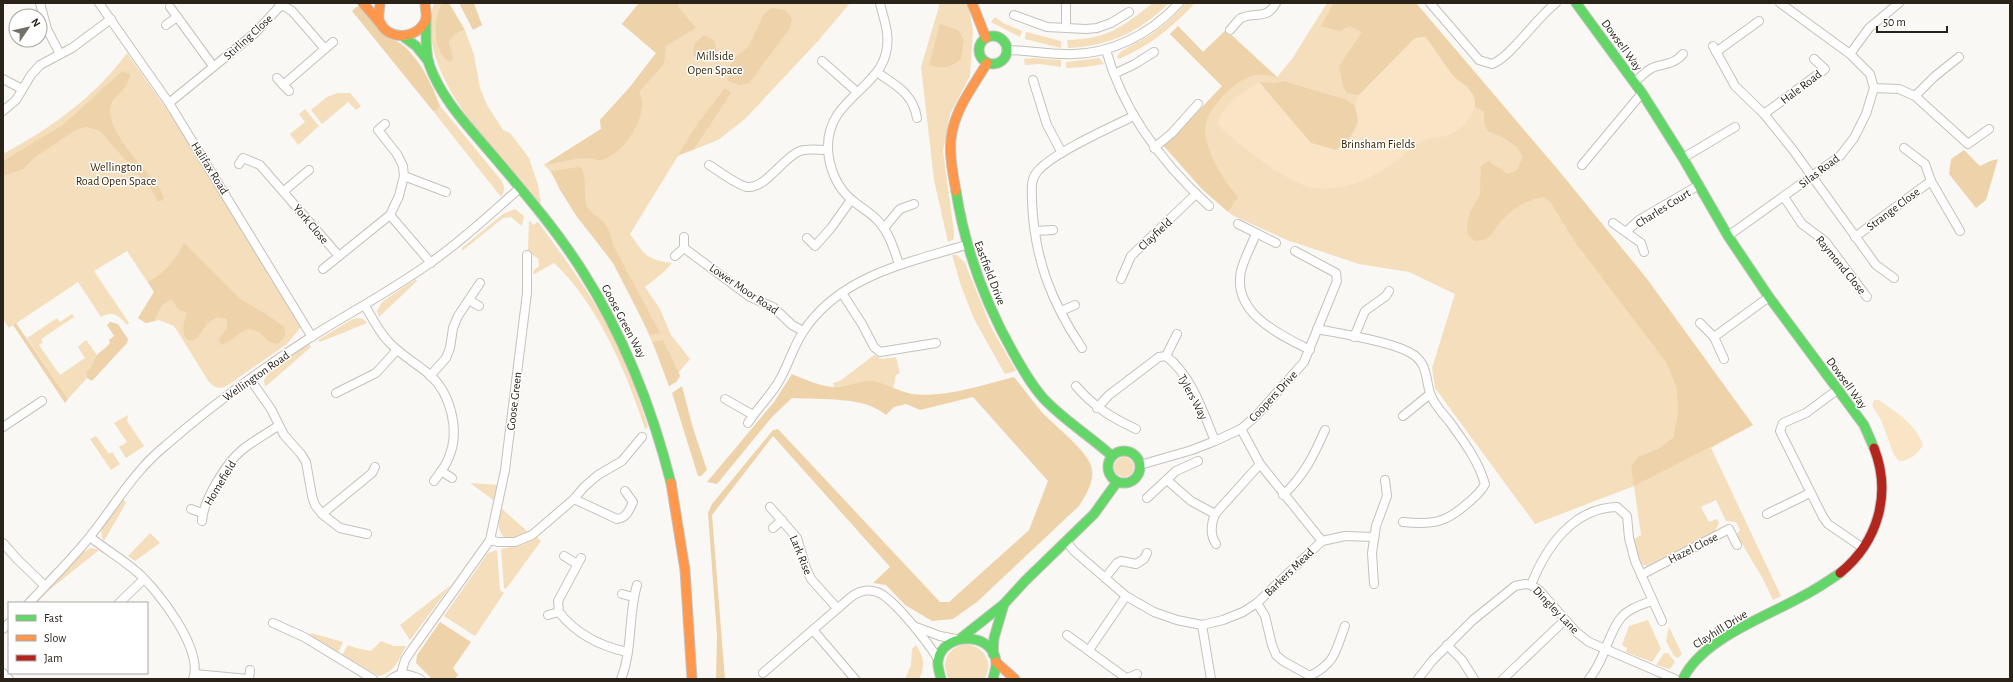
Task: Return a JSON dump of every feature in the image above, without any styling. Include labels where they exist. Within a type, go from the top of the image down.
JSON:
[{"type":"street","points":[[40,3],[47,29],[60,54]]},
{"type":"street","name":"Halifax Road","points":[[100,3],[169,103],[312,337]]},
{"type":"street","points":[[363,3],[381,25]]},
{"type":"street","points":[[380,3],[378,11],[381,25]]},
{"type":"street","points":[[880,3],[888,33],[883,62],[878,73],[848,100],[834,120],[828,138],[828,150],[834,175],[842,190],[851,200],[872,214],[884,228],[893,244],[899,264]]},
{"type":"street","points":[[972,3],[986,38]]},
{"type":"street","points":[[1066,3],[1066,27]]},
{"type":"street","points":[[1006,50],[1064,54],[1106,50],[1145,32],[1161,20],[1179,3]]},
{"type":"street","points":[[1230,30],[1242,18],[1265,14],[1272,10],[1276,3]]},
{"type":"street","points":[[1430,3],[1479,60],[1492,64],[1504,58],[1545,11],[1556,3]]},
{"type":"street","name":"Dowsell Way","points":[[1576,3],[1642,93],[1683,158],[1728,236],[1769,297],[1869,435],[1877,454],[1881,469],[1883,496],[1880,514],[1875,528],[1863,548],[1840,572],[1779,609]]},
{"type":"street","points":[[1850,54],[1869,28],[1899,3]]},
{"type":"street","name":"Stirling Close","points":[[169,103],[255,33],[280,4],[292,11],[325,49]]},
{"type":"street","points":[[1783,4],[1850,54],[1870,74],[1874,88],[1898,89],[1915,96],[1968,144],[1989,129]]},
{"type":"street","name":"Goose Green Way","points":[[427,5],[426,19],[429,62]]},
{"type":"street","name":"Stirling Close","points":[[170,7],[214,66]]},
{"type":"street","points":[[1014,15],[1047,26],[1098,28],[1111,23],[1129,12]]},
{"type":"street","points":[[166,25],[177,17]]},
{"type":"street","points":[[3,111],[16,100],[22,89],[40,65],[76,46],[111,19]]},
{"type":"street","points":[[404,37],[418,31],[426,19]]},
{"type":"street","points":[[1758,21],[1714,49],[1735,86],[1764,114],[1793,150],[1812,178]]},
{"type":"street","name":"Goose Green Way","points":[[381,25],[391,34],[404,37],[416,46],[429,62],[440,87],[453,106],[559,238],[593,288],[620,336],[641,383],[667,459],[675,497],[686,568],[690,638],[690,678]]},
{"type":"street","points":[[990,36],[1000,38],[1003,41],[1006,54],[1000,61],[996,63],[987,63],[983,60],[979,50],[980,45],[986,38],[990,36]]},
{"type":"street","points":[[283,85],[332,42]]},
{"type":"street","points":[[1106,50],[1114,74],[1134,116],[1154,148],[1209,206]]},
{"type":"street","points":[[1114,74],[1135,64],[1154,52]]},
{"type":"street","name":"Dowsell Way","points":[[1634,82],[1651,69],[1678,60],[1683,54]]},
{"type":"street","points":[[1915,96],[1934,77],[1959,57]]},
{"type":"street","name":"Hale Road","points":[[1764,114],[1825,68],[1814,59]]},
{"type":"street","points":[[822,61],[857,92]]},
{"type":"street","name":"Eastfield Drive","points":[[987,63],[959,110],[951,139],[955,184],[966,245],[981,289],[1001,332],[1036,389],[1049,404],[1100,444],[1112,456]]},
{"type":"street","points":[[878,73],[909,97],[915,106],[917,118]]},
{"type":"street","points":[[277,78],[289,91]]},
{"type":"street","points":[[3,79],[22,89]]},
{"type":"street","points":[[1033,80],[1047,125],[1062,153]]},
{"type":"street","name":"Silas Road","points":[[1728,236],[1812,178],[1840,156],[1854,138],[1866,114],[1874,88]]},
{"type":"street","points":[[1582,165],[1642,93]]},
{"type":"street","points":[[1154,148],[1172,133],[1198,104]]},
{"type":"street","points":[[1082,348],[1071,332],[1041,266],[1035,231],[1032,184],[1035,173],[1042,166],[1062,153],[1134,116]]},
{"type":"street","points":[[323,269],[390,215],[399,196],[404,176],[402,166],[397,154],[378,130],[384,124]]},
{"type":"street","points":[[1683,158],[1735,127]]},
{"type":"street","name":"Strange Close","points":[[1904,148],[1920,158],[1925,164],[1931,181],[1960,231]]},
{"type":"street","points":[[709,165],[742,185],[752,186],[772,174],[796,153],[805,150],[828,150]]},
{"type":"street","name":"York Close","points":[[240,164],[243,158],[260,165],[339,256]]},
{"type":"street","points":[[284,191],[309,170]]},
{"type":"street","points":[[404,176],[446,192]]},
{"type":"street","name":"Strange Close","points":[[1812,178],[1876,265],[1894,278]]},
{"type":"street","name":"Strange Close","points":[[1855,237],[1931,181]]},
{"type":"street","name":"Charles Court","points":[[1627,232],[1639,220],[1699,186]]},
{"type":"street","name":"Wellington Road","points":[[30,602],[90,537],[121,492],[154,456],[184,430],[250,379],[312,337],[365,306],[430,263],[467,235],[520,188]]},
{"type":"street","name":"Clayfield","points":[[1120,279],[1131,256],[1196,194]]},
{"type":"street","name":"Raymond Close","points":[[1784,197],[1802,224],[1825,241],[1867,297]]},
{"type":"street","points":[[808,238],[815,246],[831,228],[851,200]]},
{"type":"street","points":[[884,228],[900,209],[914,204]]},
{"type":"street","points":[[390,215],[430,263]]},
{"type":"street","name":"Charles Court","points":[[1613,223],[1641,243],[1644,252]]},
{"type":"street","points":[[1238,224],[1276,243]]},
{"type":"street","points":[[1035,231],[1053,230]]},
{"type":"street","points":[[1256,234],[1242,271],[1240,283],[1243,296],[1250,309],[1261,322],[1270,329],[1310,350]]},
{"type":"street","points":[[675,256],[684,248],[684,237]]},
{"type":"street","points":[[748,423],[780,380],[803,331],[828,304],[842,293],[870,276],[899,264],[966,245]]},
{"type":"street","name":"Lower Moor Road","points":[[684,248],[750,297],[773,307],[792,325],[803,331]]},
{"type":"street","name":"Coopers Drive","points":[[1140,465],[1192,450],[1241,429],[1281,390],[1304,362],[1337,281],[1336,273],[1295,251]]},
{"type":"street","name":"Goose Green","points":[[401,674],[405,660],[490,540],[505,470],[527,293],[529,259]]},
{"type":"street","points":[[430,376],[446,358],[450,348],[453,328],[480,284]]},
{"type":"street","points":[[1354,337],[1365,311],[1386,296],[1389,291]]},
{"type":"street","points":[[842,293],[862,324],[874,347],[880,352],[936,343]]},
{"type":"street","points":[[1714,337],[1769,297]]},
{"type":"street","points":[[469,300],[479,306]]},
{"type":"street","points":[[1061,311],[1075,305]]},
{"type":"street","points":[[365,306],[387,339],[430,376],[441,388],[453,419],[454,440],[449,458],[434,481]]},
{"type":"street","points":[[1700,323],[1714,337],[1724,358]]},
{"type":"street","points":[[1317,329],[1410,352],[1422,363],[1427,374],[1430,394],[1474,455],[1485,484],[1482,491],[1455,515],[1447,519],[1427,524],[1403,522]]},
{"type":"street","points":[[1097,408],[1109,395],[1159,357],[1166,356],[1177,334]]},
{"type":"street","points":[[336,393],[368,379],[376,373],[398,350]]},
{"type":"street","name":"Tylers Way","points":[[1166,356],[1173,362],[1188,382],[1215,441]]},
{"type":"street","points":[[250,379],[271,409],[278,426],[306,462],[312,496],[315,504],[322,514],[340,528],[367,534]]},
{"type":"street","points":[[1076,386],[1088,401],[1097,408],[1136,429]]},
{"type":"street","points":[[1837,390],[1806,413],[1783,423],[1780,427],[1780,431],[1810,493],[1828,524],[1863,548]]},
{"type":"street","points":[[1403,416],[1430,394]]},
{"type":"street","points":[[725,399],[753,415]]},
{"type":"street","points":[[3,427],[42,401]]},
{"type":"street","name":"Homefield","points":[[191,509],[202,517],[205,505],[234,457],[278,426]]},
{"type":"street","name":"Barkers Mead","points":[[1241,429],[1260,464],[1322,541]]},
{"type":"street","points":[[1284,495],[1306,470],[1325,430]]},
{"type":"street","points":[[490,540],[498,542],[523,540],[538,531],[598,475],[622,461],[642,436]]},
{"type":"street","points":[[1128,452],[1138,459],[1140,465],[1137,476],[1133,480],[1122,483],[1117,482],[1112,478],[1108,467],[1112,456],[1117,453],[1128,452]]},
{"type":"street","points":[[1146,498],[1176,471],[1198,461]]},
{"type":"street","points":[[1216,544],[1213,539],[1212,532],[1212,521],[1214,514],[1260,464]]},
{"type":"street","points":[[322,514],[372,473],[375,467]]},
{"type":"street","points":[[441,471],[452,478]]},
{"type":"street","points":[[1167,480],[1191,501],[1214,514]]},
{"type":"street","points":[[1374,584],[1372,553],[1374,537],[1386,496],[1385,480]]},
{"type":"street","points":[[941,679],[938,668],[938,659],[942,650],[1004,604],[1097,510],[1117,482]]},
{"type":"street","points":[[574,499],[617,519],[622,518],[626,514],[633,502],[625,491]]},
{"type":"street","points":[[1767,514],[1810,493]]},
{"type":"street","name":"Lark Rise","points":[[770,507],[797,538],[808,574],[837,608]]},
{"type":"street","points":[[1532,585],[1539,566],[1564,529],[1579,517],[1610,507],[1618,507],[1627,516],[1629,538],[1635,560],[1662,621]]},
{"type":"street","name":"Lark Rise","points":[[773,528],[782,520]]},
{"type":"street","name":"Hazel Close","points":[[1641,575],[1729,529],[1737,545]]},
{"type":"street","name":"Barkers Mead","points":[[1066,541],[1074,551],[1126,596],[1154,612],[1177,620],[1202,625],[1223,620],[1242,612],[1257,603],[1322,541],[1345,536],[1374,537]]},
{"type":"street","points":[[90,537],[144,578],[162,600],[186,638],[195,660],[194,677],[249,679],[250,670]]},
{"type":"street","points":[[3,543],[45,586]]},
{"type":"street","points":[[1105,578],[1117,563],[1121,561],[1136,564],[1144,559],[1148,553]]},
{"type":"street","points":[[564,556],[579,561],[558,601],[559,612],[584,635],[603,645],[627,652]]},
{"type":"street","points":[[120,602],[144,578]]},
{"type":"street","points":[[621,679],[625,668],[633,597],[637,585]]},
{"type":"street","name":"Dingley Lane","points":[[1418,679],[1447,645],[1499,597],[1515,586],[1532,585],[1540,591],[1565,620],[1589,642],[1675,679]]},
{"type":"street","points":[[763,673],[837,608],[857,592],[864,591],[878,592],[889,599],[915,627],[938,659]]},
{"type":"street","points":[[622,594],[633,597]]},
{"type":"street","points":[[1089,650],[1126,596]]},
{"type":"street","points":[[1589,679],[1598,668],[1620,618],[1633,608],[1652,601]]},
{"type":"street","name":"Barkers Mead","points":[[1257,603],[1265,616],[1272,645],[1276,654],[1283,661],[1311,677],[1331,661],[1345,626]]},
{"type":"street","points":[[993,679],[994,638],[1004,604]]},
{"type":"street","name":"Clayhill Drive","points":[[1682,679],[1693,661],[1704,652],[1731,634],[1779,609]]},
{"type":"street","points":[[548,615],[559,612]]},
{"type":"street","points":[[1503,679],[1565,620]]},
{"type":"street","points":[[273,623],[304,637],[373,679]]},
{"type":"street","points":[[1202,625],[1211,679]]},
{"type":"street","points":[[915,627],[940,636],[974,638],[982,642],[994,658],[1015,679]]},
{"type":"street","points":[[813,630],[856,679]]},
{"type":"street","points":[[1067,635],[1126,678],[1137,674]]},
{"type":"street","points":[[1447,645],[1462,660],[1474,679]]},
{"type":"street","points":[[933,679],[938,668]]},
{"type":"street","points":[[3,673],[10,679]]},
{"type":"street","points":[[392,679],[401,674],[411,675],[420,679]]},
{"type":"green space","points":[[434,3],[442,3],[438,13],[453,57],[449,42],[455,34],[465,30],[474,55],[480,88],[487,105],[503,130],[510,133],[529,158],[538,185],[541,205],[484,138],[464,112],[447,84],[435,57],[430,29]]},
{"type":"green space","name":"Millside Open Space","points":[[639,3],[850,3],[818,41],[745,119],[718,140],[678,156],[630,234],[646,255],[656,260],[672,263],[664,272],[645,287],[660,309],[671,335],[690,359],[679,372],[680,376],[676,382],[669,386],[644,324],[614,264],[579,220],[556,181],[544,165],[601,129],[600,120],[630,87],[656,53],[622,24]]},
{"type":"green space","points":[[940,3],[968,3],[973,31],[970,76],[950,114],[943,151],[954,232],[954,239],[948,242],[934,180],[921,67]]},
{"type":"green space","points":[[1153,3],[1169,3],[1146,22],[1123,36],[1111,41],[1083,47],[1068,48],[1067,40],[1093,37],[1114,30],[1132,19]]},
{"type":"green space","points":[[1186,3],[1195,3],[1160,35],[1130,54],[1119,59],[1117,57],[1122,51],[1149,36],[1162,26]]},
{"type":"green space","name":"Brinsham Fields","points":[[1327,3],[1416,3],[1559,171],[1647,279],[1753,425],[1711,448],[1781,596],[1773,600],[1763,579],[1738,537],[1737,534],[1740,530],[1736,522],[1726,521],[1716,500],[1701,507],[1709,522],[1717,519],[1719,523],[1715,531],[1647,566],[1640,564],[1634,539],[1641,535],[1634,486],[1535,524],[1435,388],[1432,368],[1455,294],[1409,272],[1359,264],[1287,240],[1232,215],[1202,189],[1163,145],[1193,117],[1222,86],[1170,34],[1178,26],[1203,52],[1226,30],[1277,77],[1292,59]]},
{"type":"green space","points":[[995,17],[1003,23],[1022,31],[1020,37],[991,22]]},
{"type":"green space","points":[[1026,32],[1061,41],[1061,48],[1025,39]]},
{"type":"green space","name":"Wellington Road Open Space","points":[[127,53],[182,131],[301,327],[287,344],[225,387],[216,387],[209,382],[174,326],[159,320],[146,323],[138,318],[154,292],[127,251],[94,271],[129,323],[127,325],[116,315],[109,314],[101,317],[78,282],[9,328],[3,319],[3,154],[55,122],[71,110],[101,84]]},
{"type":"green space","points":[[1033,58],[1061,60],[1061,67],[1040,64],[1025,65],[1024,59]]},
{"type":"green space","points":[[1099,58],[1104,64],[1066,68],[1066,62]]},
{"type":"green space","points":[[338,93],[350,93],[361,106],[356,110],[348,102],[322,124],[311,110],[327,97]]},
{"type":"green space","points":[[440,106],[501,180],[504,188],[501,197],[433,111]]},
{"type":"green space","points":[[305,109],[319,126],[298,145],[290,134],[305,122],[299,114]]},
{"type":"green space","points":[[515,209],[524,216],[522,226],[511,217],[503,218],[462,251],[462,248],[503,214]]},
{"type":"green space","points":[[529,220],[533,225],[538,222],[582,284],[612,333],[632,378],[639,398],[648,427],[645,429],[638,407],[620,363],[609,340],[584,298],[554,263],[533,275],[534,270],[539,266],[538,258],[528,250]]},
{"type":"green space","points":[[952,255],[957,255],[965,263],[991,327],[1016,371],[1005,374],[974,319],[961,286]]},
{"type":"green space","points":[[416,279],[417,281],[379,317],[377,311],[382,302]]},
{"type":"green space","points":[[72,314],[74,317],[41,339],[43,342],[39,345],[60,375],[85,358],[78,347],[86,340],[97,355],[92,368],[86,372],[87,378],[68,399],[27,338],[57,318],[60,322]]},
{"type":"green space","points":[[353,319],[363,319],[367,323],[320,342],[318,340]]},
{"type":"green space","points":[[309,344],[311,347],[265,387],[264,380],[271,370]]},
{"type":"green space","points":[[874,355],[882,359],[896,357],[900,373],[896,375],[893,389],[873,381],[834,387],[833,383],[840,381]]},
{"type":"green space","points":[[128,415],[127,421],[144,446],[126,458],[119,447],[127,442],[114,423]]},
{"type":"green space","points":[[96,436],[109,454],[112,452],[120,464],[111,470],[90,439]]},
{"type":"green space","points":[[1124,457],[1131,460],[1134,467],[1131,474],[1124,477],[1117,474],[1114,467],[1117,460]]},
{"type":"green space","points":[[470,483],[499,485],[496,502]]},
{"type":"green space","points":[[123,498],[126,503],[104,541],[102,530],[104,525]]},
{"type":"green space","points":[[501,508],[528,532],[512,539],[502,535],[499,524]]},
{"type":"green space","points":[[150,533],[160,543],[135,561],[128,556]]},
{"type":"green space","points":[[537,537],[541,541],[506,589],[504,588],[501,549],[522,545]]},
{"type":"green space","points":[[91,548],[99,550],[48,591],[38,602],[36,602],[83,552]]},
{"type":"green space","points":[[497,550],[500,590],[504,593],[475,636],[444,616],[488,553]]},
{"type":"green space","points":[[451,585],[410,640],[400,625]]},
{"type":"green space","points":[[1648,620],[1661,649],[1652,662],[1626,652],[1627,648],[1622,645],[1629,626]]},
{"type":"green space","points":[[1669,627],[1682,654],[1678,658],[1674,656],[1666,641]]},
{"type":"green space","points":[[311,633],[343,642],[338,653],[310,637]]},
{"type":"green space","points":[[381,641],[394,646],[406,646],[393,668],[379,676],[342,655],[348,645],[371,651]]},
{"type":"green space","points":[[967,644],[978,648],[986,657],[988,667],[984,679],[949,679],[945,667],[948,656],[955,648],[960,645]]},
{"type":"green space","points":[[916,645],[921,654],[923,670],[919,679],[905,679],[911,665],[912,649]]},
{"type":"green space","points":[[1664,653],[1668,653],[1675,662],[1670,669],[1656,665]]},
{"type":"shaded area","points":[[442,3],[449,3],[465,30],[455,34],[449,42],[453,57],[451,62],[440,52],[437,44],[437,17]]},
{"type":"shaded area","points":[[459,3],[474,3],[482,25],[473,30]]},
{"type":"shaded area","points":[[639,3],[678,3],[678,7],[696,28],[666,46],[664,64],[639,92],[642,101],[641,111],[633,133],[617,151],[609,157],[600,160],[583,158],[544,165],[601,129],[600,120],[630,87],[656,53],[622,24]]},
{"type":"shaded area","points":[[1334,3],[1416,3],[1559,171],[1647,279],[1753,425],[1634,486],[1631,466],[1638,457],[1658,449],[1674,437],[1678,411],[1677,388],[1666,362],[1575,242],[1551,203],[1544,197],[1527,202],[1512,211],[1499,223],[1492,234],[1486,239],[1475,241],[1468,235],[1467,224],[1470,212],[1480,195],[1481,166],[1488,161],[1508,174],[1517,170],[1523,157],[1517,147],[1504,138],[1488,131],[1484,123],[1484,111],[1473,106],[1475,101],[1468,87],[1454,77],[1426,37],[1415,38],[1359,95],[1347,93],[1343,86],[1339,66],[1362,32],[1350,26],[1340,31],[1321,26]]},
{"type":"shaded area","points":[[364,6],[386,36],[400,43],[419,63],[437,98],[440,106],[437,110],[433,111],[352,11],[356,7]]},
{"type":"shaded area","points":[[772,8],[784,10],[792,18],[790,28],[749,83],[740,85],[728,81],[727,71],[734,58],[749,46],[764,14]]},
{"type":"shaded area","points":[[940,24],[958,30],[964,40],[961,59],[946,67],[929,65]]},
{"type":"shaded area","points":[[1178,26],[1203,52],[1226,30],[1277,77],[1256,75],[1241,81],[1229,90],[1220,100],[1211,111],[1207,119],[1205,128],[1209,150],[1226,181],[1238,197],[1228,212],[1202,189],[1163,145],[1193,117],[1222,86],[1170,34]]},
{"type":"shaded area","points":[[704,35],[714,40],[717,51],[712,59],[700,61],[693,55],[694,44]]},
{"type":"shaded area","points":[[1425,37],[1450,72],[1472,93],[1475,101],[1473,112],[1460,128],[1445,136],[1424,140],[1390,165],[1360,182],[1339,188],[1327,189],[1315,188],[1291,180],[1263,162],[1217,124],[1224,110],[1234,99],[1259,82],[1311,143],[1336,150],[1347,141],[1356,129],[1358,120],[1356,105],[1359,95],[1415,38]]},
{"type":"shaded area","points":[[122,71],[130,74],[129,80],[124,88],[115,97],[111,105],[110,114],[113,125],[128,149],[160,189],[164,198],[161,201],[158,201],[151,189],[100,131],[87,127],[77,129],[35,157],[23,169],[3,176],[3,161],[63,125]]},
{"type":"shaded area","points":[[1283,81],[1344,99],[1354,105],[1358,121],[1348,141],[1336,150],[1311,143],[1259,82],[1276,83]]},
{"type":"shaded area","points":[[725,88],[731,93],[694,149],[678,155],[698,123]]},
{"type":"shaded area","points":[[1964,150],[1980,166],[1998,159],[1986,200],[1976,208],[1949,174],[1951,159]]},
{"type":"shaded area","points":[[580,167],[585,180],[585,199],[587,207],[604,223],[608,229],[613,245],[660,333],[650,335],[613,263],[576,215],[560,190],[551,171]]},
{"type":"shaded area","points":[[184,243],[239,298],[284,327],[285,336],[278,344],[267,340],[260,333],[252,329],[243,331],[221,345],[219,339],[227,328],[227,319],[218,317],[209,322],[193,341],[186,339],[183,329],[187,313],[179,310],[171,299],[162,305],[154,321],[146,323],[138,318],[154,292],[148,282],[169,266]]},
{"type":"shaded area","points":[[110,322],[118,324],[128,339],[127,343],[92,381],[87,378],[86,372],[91,368],[96,356],[110,343],[109,340],[114,336],[107,325]]},
{"type":"shaded area","points":[[16,323],[68,399],[65,403],[13,325]]},
{"type":"shaded area","points":[[663,340],[680,376],[676,382],[669,386],[653,342]]},
{"type":"shaded area","points":[[792,374],[830,387],[871,381],[907,393],[925,395],[963,390],[1014,377],[1041,411],[1078,446],[1084,454],[1092,469],[1092,479],[1089,488],[1079,506],[977,602],[953,619],[932,621],[905,605],[886,585],[873,583],[890,567],[773,436],[712,515],[725,679],[716,679],[717,636],[708,513],[712,504],[773,430],[778,429],[940,602],[949,602],[1029,530],[1048,481],[973,397],[920,410],[906,404],[894,407],[886,415],[877,409],[854,402],[829,399],[792,398],[772,417],[717,484],[707,482],[774,402]]},
{"type":"shaded area","points":[[682,386],[693,428],[707,470],[701,476],[698,476],[672,393]]},
{"type":"shaded area","points":[[1874,400],[1879,400],[1911,425],[1916,431],[1923,445],[1913,456],[1906,460],[1899,461],[1894,455],[1881,420],[1872,405]]},
{"type":"shaded area","points":[[440,622],[471,642],[453,668],[458,675],[455,679],[432,679],[416,663],[417,655]]},
{"type":"traffic: fast","points":[[1576,3],[1642,93],[1683,158],[1728,236],[1769,297],[1864,425],[1874,448]]},
{"type":"traffic: fast","points":[[426,19],[426,42],[429,64],[440,88],[463,121],[562,240],[583,272],[612,322],[636,374],[646,401],[671,483]]},
{"type":"traffic: fast","points":[[993,36],[1003,40],[1007,50],[1003,60],[993,64],[983,60],[979,50],[983,40],[993,36]]},
{"type":"traffic: fast","points":[[404,37],[416,46],[429,62]]},
{"type":"traffic: fast","points":[[956,191],[965,234],[985,295],[1021,366],[1044,399],[1060,414],[1112,456]]},
{"type":"traffic: fast","points":[[1121,451],[1127,451],[1137,458],[1140,467],[1139,473],[1133,480],[1127,483],[1121,483],[1111,476],[1108,470],[1108,464],[1115,454],[1121,451]]},
{"type":"traffic: fast","points":[[961,638],[1004,604],[1025,581],[1094,514],[1117,482]]},
{"type":"traffic: fast","points":[[1683,679],[1692,665],[1719,641],[1753,621],[1811,592],[1840,573]]},
{"type":"traffic: fast","points":[[993,654],[994,638],[1004,604]]},
{"type":"traffic: fast","points":[[941,679],[938,668],[938,661],[941,651],[957,640],[967,639],[977,640],[986,644],[993,651],[996,661],[993,679]]},
{"type":"traffic: slow","points":[[363,3],[380,23]]},
{"type":"traffic: slow","points":[[380,3],[379,19],[382,26],[388,32],[402,36],[417,31],[422,26],[426,19],[425,3]]},
{"type":"traffic: slow","points":[[972,3],[986,38]]},
{"type":"traffic: slow","points":[[956,191],[951,152],[953,128],[965,99],[987,63]]},
{"type":"traffic: slow","points":[[671,483],[685,570],[692,679]]},
{"type":"traffic: slow","points":[[996,662],[1015,679]]},
{"type":"traffic: jam","points":[[1840,573],[1853,561],[1864,547],[1878,516],[1882,483],[1874,448]]}]
